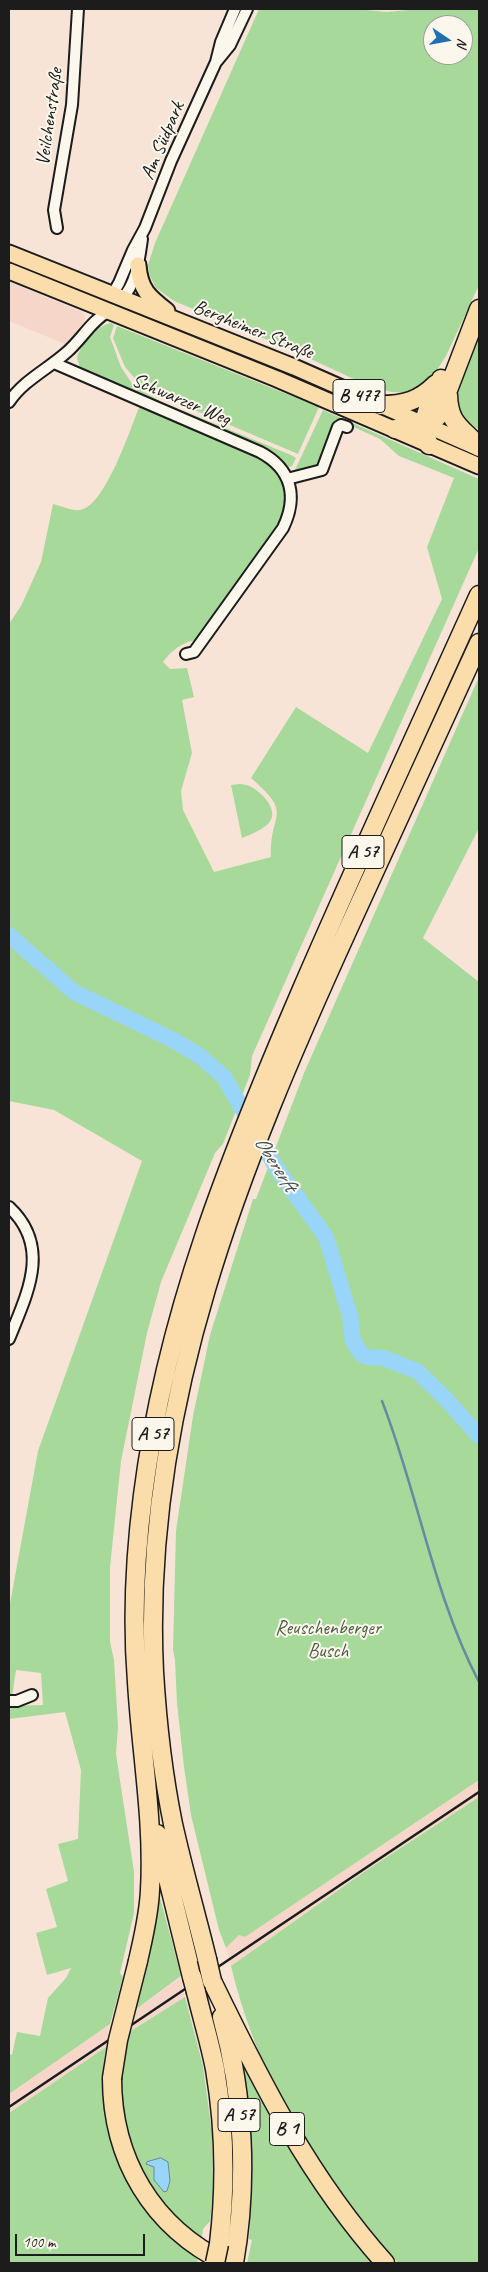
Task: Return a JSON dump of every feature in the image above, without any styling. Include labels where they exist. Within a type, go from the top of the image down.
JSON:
[{"type":"highway","points":[[429,445],[424,434],[426,411],[444,386],[455,351],[468,334],[479,309]]},
{"type":"highway","points":[[380,405],[400,405],[414,401],[444,386]]},
{"type":"highway","points":[[444,386],[448,408],[454,423],[479,448]]},
{"type":"highway","points":[[394,429],[424,424]]},
{"type":"highway","name":"A 57","points":[[215,2263],[219,2244],[224,2191],[224,2145],[214,2068],[164,1867],[144,1762],[136,1678],[135,1596],[143,1493],[156,1412],[171,1341],[190,1275],[235,1146],[318,953],[479,595]]},
{"type":"highway","name":"A 57","points":[[232,2260],[242,2183],[241,2139],[233,2072],[224,2023],[173,1823],[154,1674],[156,1541],[162,1489],[174,1412],[191,1339],[212,1266],[248,1162],[319,994],[479,643]]},
{"type":"highway","points":[[144,1762],[150,1890],[146,1924],[118,2040],[112,2078],[113,2109],[127,2161],[140,2185],[165,2219],[184,2238],[209,2255],[232,2260]]},
{"type":"highway","name":"B 1","points":[[212,1981],[266,2092],[292,2138],[334,2200],[385,2263]]},
{"type":"main road","name":"Bergheimer Straße","points":[[9,253],[180,321],[479,448]]},
{"type":"main road","points":[[138,265],[142,285],[151,299],[180,321]]},
{"type":"main road","name":"Bergheimer Straße","points":[[9,271],[394,429],[479,466]]},
{"type":"main road","points":[[108,311],[122,299]]},
{"type":"street","name":"Veilchenstraße","points":[[57,228],[54,210],[72,106],[78,9]]},
{"type":"street","name":"Am Südpark","points":[[107,292],[115,290],[120,283],[171,161],[216,62],[221,42],[235,9]]},
{"type":"street","name":"Am Südpark","points":[[216,62],[230,45],[247,9]]},
{"type":"street","name":"Am Südpark","points":[[122,299],[131,287],[138,265],[142,234]]},
{"type":"street","points":[[9,402],[26,382],[54,363],[84,334],[95,320],[108,311]]},
{"type":"street","name":"Schwarzer Weg","points":[[54,363],[260,452],[274,461],[287,479]]},
{"type":"street","points":[[186,654],[194,652],[283,528],[290,510],[290,491],[287,479],[322,470],[338,427],[341,425],[347,427]]},
{"type":"street","points":[[9,1207],[20,1220],[26,1232],[33,1260],[30,1289],[9,1339]]},
{"type":"street","points":[[9,1701],[17,1701],[32,1695]]},
{"type":"shaded area","points":[[9,282],[82,312],[85,317],[84,322],[65,344],[9,321]]},
{"type":"shaded area","points":[[479,1780],[479,1797],[367,1870],[231,1966],[226,1948],[239,1935],[245,1937]]},
{"type":"shaded area","points":[[180,1978],[185,1997],[126,2034],[132,2012]]},
{"type":"shaded area","points":[[110,2024],[106,2047],[9,2113],[9,2094]]},
{"type":"green space","points":[[259,9],[355,9],[387,12],[419,9],[479,9],[479,285],[446,356],[428,384],[413,393],[392,392],[371,387],[287,348],[174,301],[156,288],[150,276],[148,265],[155,243]]},
{"type":"green space","points":[[111,323],[114,325],[110,337],[121,367],[131,382],[140,390],[162,402],[291,455],[296,458],[292,466],[288,467],[263,448],[80,369],[77,357],[82,346],[95,331]]},
{"type":"green space","points":[[117,326],[319,407],[298,454],[143,388],[125,367],[113,338]]},
{"type":"green space","points":[[479,336],[479,430],[467,419],[460,408],[457,397],[461,374]]},
{"type":"green space","points":[[140,405],[265,458],[284,479],[287,505],[281,523],[198,640],[187,642],[178,647],[163,662],[170,669],[187,668],[194,697],[182,700],[192,753],[181,791],[183,810],[214,872],[271,857],[271,842],[277,815],[276,808],[264,790],[251,778],[296,707],[368,753],[442,599],[427,547],[454,478],[399,456],[380,439],[336,419],[319,468],[295,470],[323,410],[479,479],[479,548],[252,1056],[250,1075],[223,1144],[215,1153],[161,1282],[147,1333],[121,1461],[110,1567],[110,1642],[114,1660],[118,1726],[116,1754],[134,1872],[134,1913],[120,1973],[123,1977],[110,2024],[9,2094],[9,2054],[12,2055],[17,2032],[40,2036],[48,1998],[66,1978],[71,1968],[47,1975],[36,1933],[57,1927],[46,1889],[68,1881],[58,1844],[78,1839],[81,1770],[65,1712],[9,1719],[9,1706],[43,1705],[41,1673],[16,1670],[12,1697],[9,1697],[9,1609],[38,1451],[142,1161],[54,1110],[9,1101],[9,624],[21,606],[41,562],[53,504],[80,510],[89,506],[99,495],[116,465]]},
{"type":"green space","name":"Reuschenberger Busch","points":[[479,677],[479,828],[423,938],[479,982],[479,1780],[245,1937],[239,1935],[226,1948],[219,1930],[191,1815],[177,1703],[173,1650],[176,1531],[193,1416],[210,1335],[253,1199],[256,1199],[304,1073]]},
{"type":"green space","points":[[231,785],[250,786],[264,797],[270,805],[272,812],[272,818],[268,824],[257,832],[242,838]]},
{"type":"green space","points":[[479,1797],[479,2263],[398,2263],[338,2192],[299,2132],[281,2100],[252,2035],[240,2001],[231,1966],[367,1870]]},
{"type":"green space","points":[[158,1890],[181,1976],[132,2012]]},
{"type":"green space","points":[[185,1997],[203,2066],[212,2133],[213,2196],[210,2221],[203,2229],[202,2236],[197,2240],[159,2204],[128,2146],[119,2080],[126,2034]]},
{"type":"green space","points":[[238,2045],[378,2263],[247,2263],[252,2240],[249,2239],[251,2166],[249,2118]]},
{"type":"green space","points":[[106,2047],[103,2077],[104,2107],[110,2137],[120,2166],[135,2193],[152,2217],[174,2239],[198,2257],[197,2263],[9,2263],[9,2113]]},
{"type":"water","points":[[161,2158],[168,2162],[170,2181],[167,2191],[164,2192],[154,2180],[154,2167],[146,2164]]},
{"type":"waterway","name":"Obererft","points":[[9,935],[74,992],[173,1040],[200,1056],[224,1077],[277,1169],[326,1237],[350,1316],[353,1341],[362,1355],[383,1358],[417,1371],[445,1398],[479,1436]]},
{"type":"waterway","points":[[382,1401],[395,1436],[450,1614],[479,1682]]},
{"type":"railway","points":[[9,2107],[479,1792]]}]
